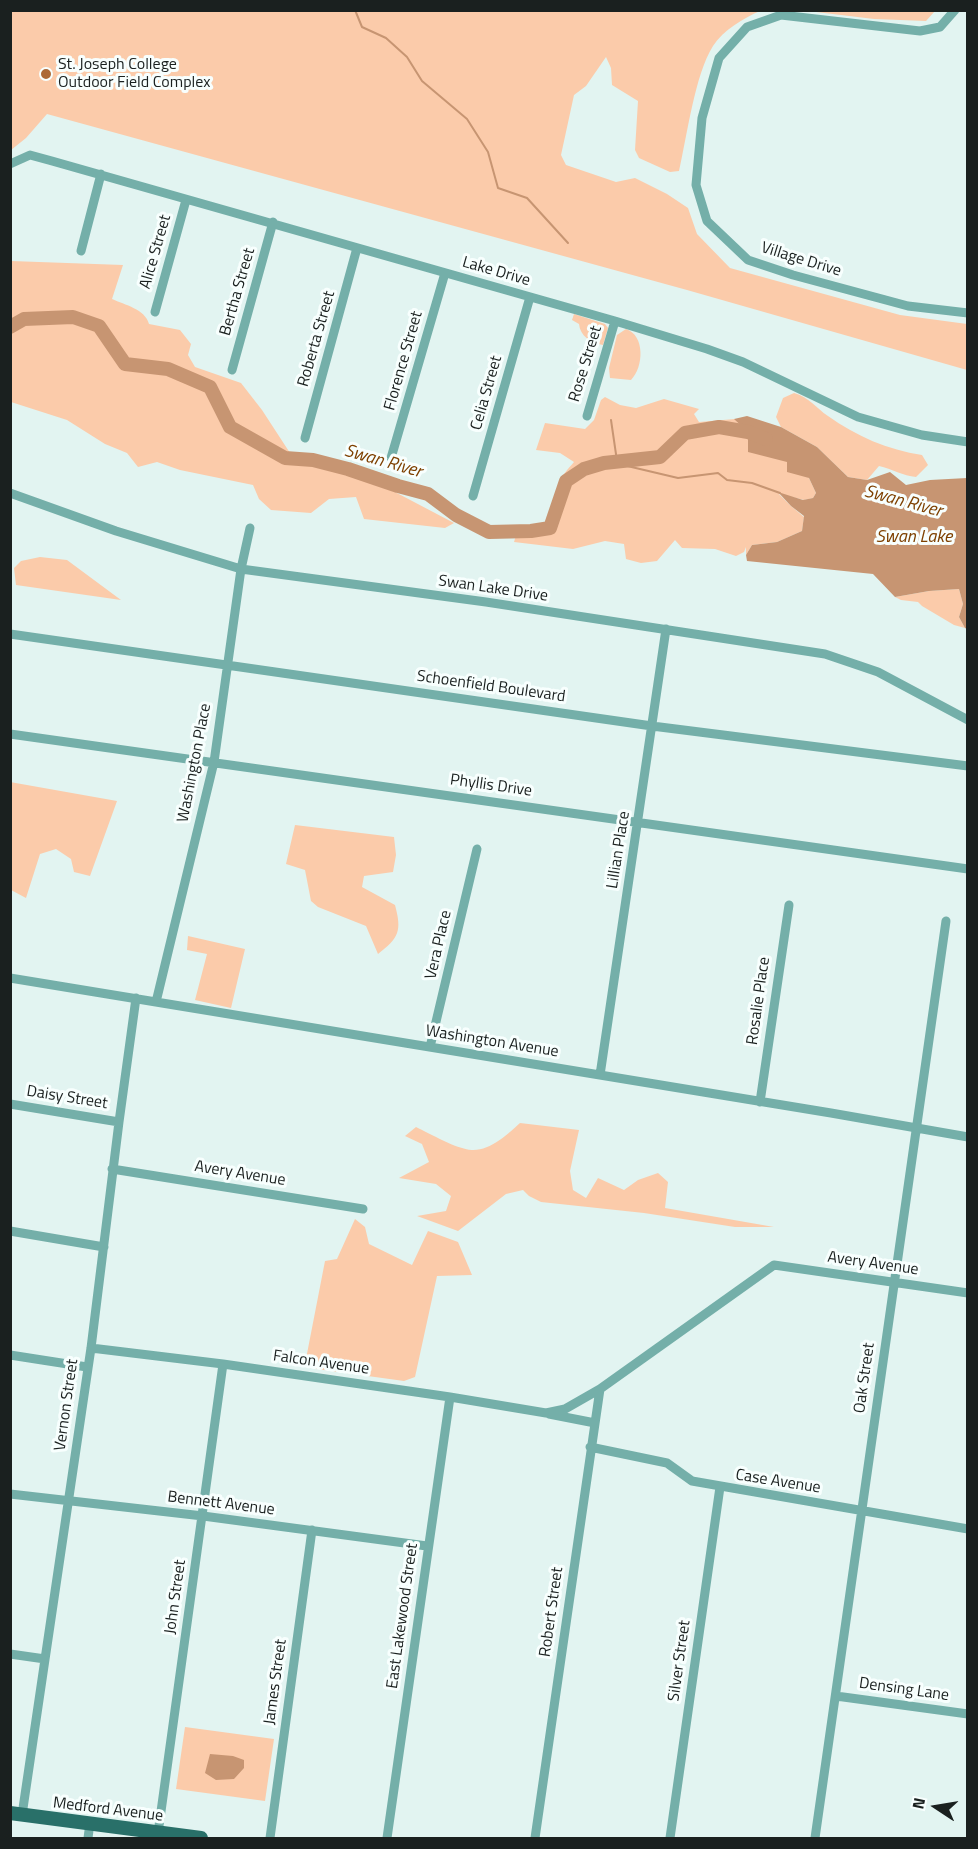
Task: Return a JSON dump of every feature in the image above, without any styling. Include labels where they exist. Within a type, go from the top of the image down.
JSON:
[{"type":"main road","name":"Medford Avenue","points":[[16,1814],[201,1839]]},
{"type":"street","name":"Village Drive","points":[[955,10],[940,27],[920,31],[781,15],[747,27],[719,58],[702,118],[696,184],[707,221],[748,260],[793,275],[908,306],[968,313]]},
{"type":"street","name":"Lake Drive","points":[[11,166],[30,155],[186,200],[273,222],[707,349],[743,362],[858,417],[922,435],[968,442]]},
{"type":"street","points":[[81,251],[101,174]]},
{"type":"street","name":"Alice Street","points":[[155,312],[186,200]]},
{"type":"street","name":"Bertha Street","points":[[232,370],[273,222]]},
{"type":"street","name":"Roberta Street","points":[[305,438],[357,248]]},
{"type":"street","name":"Florence Street","points":[[391,458],[445,273]]},
{"type":"street","name":"Celia Street","points":[[473,496],[530,297]]},
{"type":"street","name":"Rose Street","points":[[586,416],[615,321]]},
{"type":"street","name":"Swan Lake Drive","points":[[10,493],[116,531],[241,569],[666,629],[825,654],[878,672],[968,720]]},
{"type":"street","name":"Washington Place","points":[[156,1002],[214,762],[241,569],[250,528]]},
{"type":"street","name":"Lillian Place","points":[[600,1075],[666,629]]},
{"type":"street","name":"Schoenfield Boulevard","points":[[10,634],[652,726],[968,766]]},
{"type":"street","name":"Phyllis Drive","points":[[10,734],[968,869]]},
{"type":"street","name":"Vera Place","points":[[430,1047],[477,849]]},
{"type":"street","name":"Rosalie Place","points":[[760,1102],[789,905]]},
{"type":"street","name":"Oak Street","points":[[815,1839],[946,921]]},
{"type":"street","name":"Washington Avenue","points":[[10,978],[968,1137]]},
{"type":"street","name":"Vernon Street","points":[[16,1814],[45,1659],[69,1500],[136,998]]},
{"type":"street","name":"Daisy Street","points":[[10,1104],[118,1122]]},
{"type":"street","name":"Avery Avenue","points":[[112,1169],[363,1209]]},
{"type":"street","points":[[10,1231],[104,1247]]},
{"type":"street","name":"Avery Avenue","points":[[774,1264],[968,1293]]},
{"type":"street","name":"Falcon Avenue","points":[[546,1413],[565,1409],[600,1389],[774,1264]]},
{"type":"street","name":"Falcon Avenue","points":[[91,1348],[223,1364],[450,1397],[595,1423]]},
{"type":"street","points":[[10,1355],[87,1367]]},
{"type":"street","name":"John Street","points":[[158,1833],[223,1364]]},
{"type":"street","name":"Robert Street","points":[[535,1839],[600,1389]]},
{"type":"street","name":"East Lakewood Street","points":[[387,1839],[450,1397]]},
{"type":"street","name":"Case Avenue","points":[[590,1447],[667,1463],[692,1481],[968,1529]]},
{"type":"street","name":"Silver Street","points":[[670,1839],[720,1487]]},
{"type":"street","name":"Bennett Avenue","points":[[10,1494],[203,1516],[428,1546]]},
{"type":"street","name":"James Street","points":[[270,1839],[312,1530]]},
{"type":"street","points":[[10,1654],[45,1659]]},
{"type":"street","name":"Densing Lane","points":[[836,1695],[968,1714]]},
{"type":"street","points":[[88,1839],[90,1823]]},
{"type":"shaded area","points":[[11,10],[760,11],[728,30],[713,46],[696,89],[679,171],[670,172],[639,158],[635,150],[638,101],[612,85],[611,68],[606,57],[586,86],[574,95],[561,155],[566,165],[616,182],[635,178],[667,194],[688,208],[697,234],[730,268],[900,315],[967,324],[967,370],[687,290],[47,114],[26,138],[11,150]]},
{"type":"shaded area","points":[[935,10],[926,21],[874,19],[808,11]]},
{"type":"shaded area","points":[[11,261],[123,265],[112,299],[139,311],[149,324],[180,330],[191,344],[188,355],[195,367],[241,383],[290,453],[395,492],[454,523],[445,528],[364,519],[356,497],[329,499],[311,513],[271,510],[259,499],[253,485],[180,470],[157,462],[138,467],[127,453],[105,444],[67,420],[11,402]]},
{"type":"shaded area","points":[[574,314],[605,324],[608,328],[603,345],[590,341],[584,335],[579,324],[572,320]]},
{"type":"shaded area","points":[[626,329],[632,332],[639,344],[638,367],[631,380],[610,378],[609,368],[617,335]]},
{"type":"shaded area","points":[[794,393],[808,400],[850,430],[885,446],[922,455],[928,465],[916,477],[879,466],[867,480],[848,477],[817,447],[781,427],[776,417],[783,398]]},
{"type":"shaded area","points":[[605,397],[620,405],[636,408],[664,399],[699,409],[694,414],[699,422],[735,419],[809,478],[816,493],[813,498],[804,500],[779,494],[804,517],[802,531],[777,542],[752,545],[746,555],[746,547],[744,552],[736,556],[715,549],[682,548],[675,540],[657,561],[641,563],[626,559],[624,544],[605,541],[573,549],[514,542],[517,532],[539,531],[545,527],[551,516],[559,482],[574,462],[560,453],[536,450],[545,423],[585,429],[594,420],[601,400]]},
{"type":"shaded area","points":[[40,557],[67,560],[121,600],[16,585],[14,568],[21,561]]},
{"type":"shaded area","points":[[959,589],[963,604],[959,617],[965,628],[954,625],[918,602],[895,597],[929,591]]},
{"type":"shaded area","points":[[10,782],[117,801],[90,876],[74,872],[71,859],[56,849],[40,854],[26,898],[11,890]]},
{"type":"shaded area","points":[[295,825],[394,837],[396,855],[393,872],[364,876],[362,887],[395,905],[398,921],[397,933],[391,943],[378,954],[366,926],[318,907],[311,901],[305,870],[286,864]]},
{"type":"shaded area","points":[[188,936],[245,949],[231,1008],[195,1000],[207,954],[187,950]]},
{"type":"shaded area","points":[[520,1123],[579,1130],[570,1171],[573,1190],[586,1198],[598,1178],[624,1190],[638,1180],[658,1173],[668,1182],[665,1208],[774,1227],[735,1227],[644,1213],[541,1202],[523,1190],[506,1194],[458,1231],[417,1216],[446,1211],[451,1196],[436,1184],[399,1178],[429,1162],[422,1144],[405,1136],[416,1127],[459,1147],[479,1150],[498,1141]]},
{"type":"shaded area","points":[[355,1219],[365,1227],[369,1244],[412,1265],[428,1231],[458,1242],[472,1275],[437,1276],[415,1377],[404,1381],[317,1369],[305,1364],[325,1261],[337,1259]]},
{"type":"shaded area","points":[[185,1727],[274,1739],[265,1801],[176,1789]]},
{"type":"water","name":"Swan Lake","points":[[747,416],[781,427],[817,447],[848,477],[867,480],[890,472],[906,485],[930,480],[967,478],[967,629],[959,617],[963,604],[959,589],[895,597],[873,574],[747,561],[746,555],[752,545],[777,542],[802,531],[804,516],[778,492],[803,500],[813,498],[816,493],[809,478],[787,472],[787,462],[748,452],[748,432],[734,419]]},
{"type":"water","points":[[210,1754],[233,1756],[244,1760],[244,1768],[234,1779],[216,1780],[205,1773]]},
{"type":"waterway","points":[[355,10],[362,27],[386,38],[407,57],[422,81],[467,119],[488,152],[498,188],[527,198],[568,243]]},
{"type":"waterway","name":"Swan River","points":[[10,327],[24,319],[73,317],[99,326],[125,364],[168,369],[210,387],[230,427],[285,458],[313,460],[428,494],[456,515],[489,532],[550,528],[566,481],[584,469],[604,463],[660,457],[685,433],[719,427],[748,432],[766,439]]},
{"type":"waterway","points":[[611,420],[617,461],[623,465],[678,478],[718,473],[727,480],[752,483],[780,493]]},
{"type":"place","name":"St. Joseph College Outdoor Field Complex","points":[[46,74]]}]
